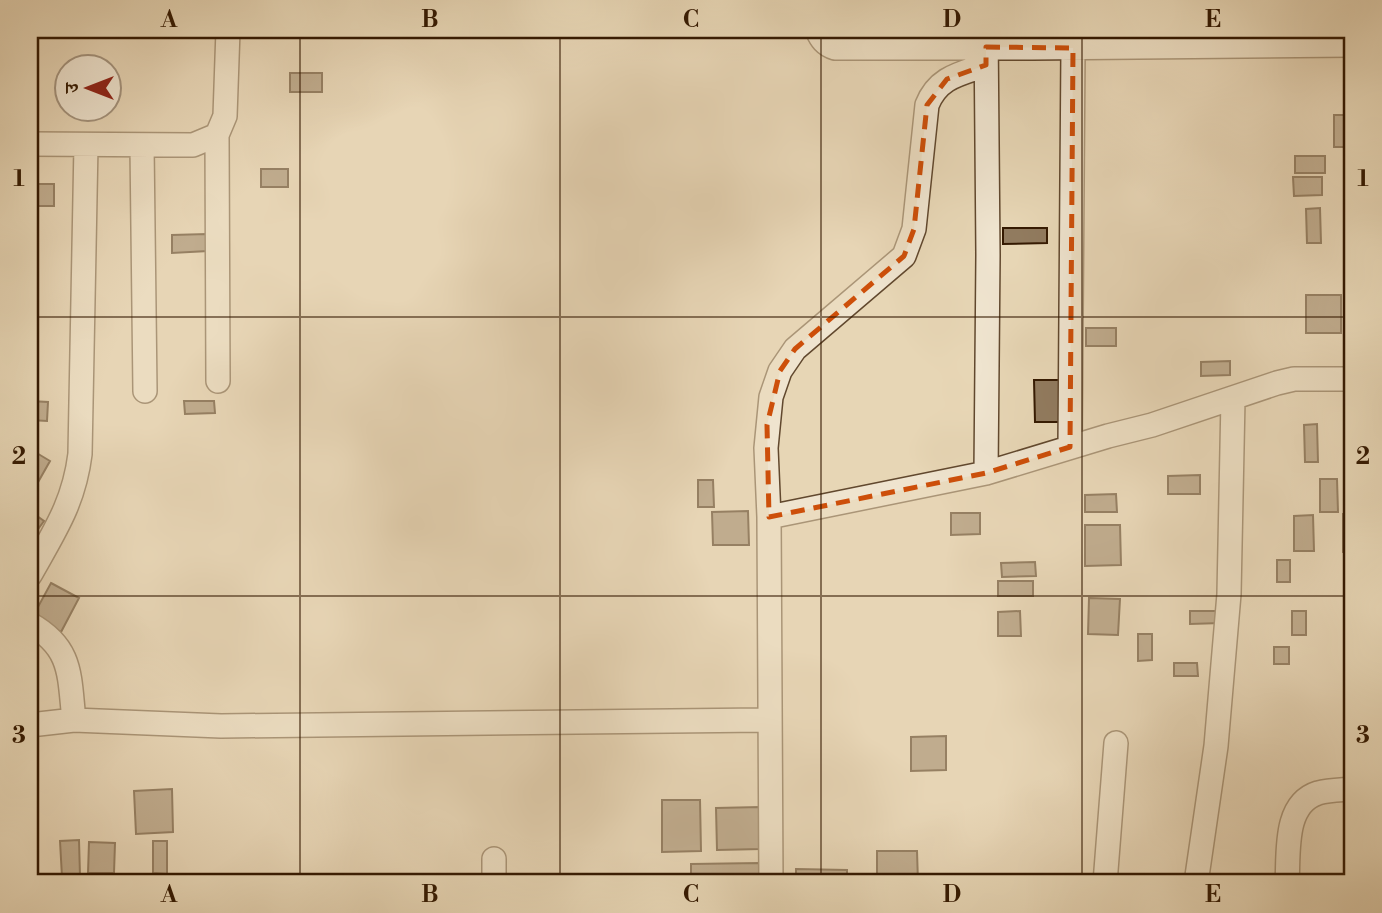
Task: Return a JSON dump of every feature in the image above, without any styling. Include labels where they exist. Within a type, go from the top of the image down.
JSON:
[{"type":"street","points":[[218,381],[217,135],[225,117],[228,30]]},
{"type":"street","points":[[817,30],[822,39],[835,48],[898,38],[986,47],[1352,45]]},
{"type":"street","points":[[986,47],[986,473]]},
{"type":"street","points":[[771,883],[766,425],[771,397],[780,371],[795,349],[904,256],[915,229],[927,105],[932,94],[947,79],[986,47]]},
{"type":"street","points":[[1070,447],[1073,48]]},
{"type":"street","points":[[30,145],[193,145],[217,135]]},
{"type":"street","points":[[30,575],[65,513],[79,466],[86,145]]},
{"type":"street","points":[[142,146],[145,391]]},
{"type":"street","points":[[769,517],[986,473],[1152,425],[1277,383],[1294,379],[1352,379]]},
{"type":"street","points":[[1196,883],[1216,746],[1229,594],[1233,399]]},
{"type":"street","points":[[30,624],[47,634],[64,654],[68,666],[74,720]]},
{"type":"street","points":[[30,725],[74,720],[221,726],[769,720]]},
{"type":"street","points":[[1105,883],[1116,743]]},
{"type":"street","points":[[1287,883],[1291,833],[1298,807],[1319,793],[1352,789]]},
{"type":"street","points":[[494,859],[494,883]]},
{"type":"highlighted area","points":[[986,47],[1073,48],[1070,447],[986,473],[769,517],[767,425],[780,371],[795,349],[904,256],[914,229],[927,105],[947,79],[986,65]]},
{"type":"building","points":[[1042,30],[1072,30],[1073,39],[1042,39]]},
{"type":"building","points":[[1088,30],[1121,30],[1121,40],[1089,40]]},
{"type":"building","points":[[1261,30],[1278,30],[1279,40],[1261,41]]},
{"type":"building","points":[[1352,56],[1352,102],[1348,102],[1347,57]]},
{"type":"building","points":[[290,73],[322,73],[322,92],[290,92]]},
{"type":"building","points":[[1334,115],[1348,115],[1348,147],[1334,147]]},
{"type":"building","points":[[1295,156],[1325,156],[1325,173],[1295,173]]},
{"type":"building","points":[[261,169],[288,169],[288,187],[261,187]]},
{"type":"building","points":[[1293,177],[1322,177],[1322,195],[1294,196]]},
{"type":"building","points":[[30,184],[54,184],[54,206],[30,206]]},
{"type":"building","points":[[1320,208],[1321,243],[1307,243],[1306,209]]},
{"type":"building","points":[[1346,213],[1352,213],[1352,247],[1346,247]]},
{"type":"building","points":[[1003,228],[1047,228],[1047,243],[1003,244]]},
{"type":"building","points":[[207,234],[208,251],[172,253],[172,235]]},
{"type":"building","points":[[1306,295],[1341,295],[1341,333],[1306,333]]},
{"type":"building","points":[[1086,328],[1116,328],[1116,346],[1086,346]]},
{"type":"building","points":[[1230,361],[1230,375],[1201,376],[1201,362]]},
{"type":"building","points":[[1034,380],[1065,380],[1065,422],[1035,422]]},
{"type":"building","points":[[30,401],[48,402],[47,421],[30,420]]},
{"type":"building","points":[[184,401],[214,401],[215,413],[185,414]]},
{"type":"building","points":[[1317,424],[1318,462],[1305,462],[1304,425]]},
{"type":"building","points":[[30,449],[50,461],[37,484],[30,479]]},
{"type":"building","points":[[1200,475],[1200,494],[1168,494],[1168,476]]},
{"type":"building","points":[[1320,479],[1337,479],[1338,512],[1320,512]]},
{"type":"building","points":[[698,480],[713,480],[714,507],[698,507]]},
{"type":"building","points":[[1116,494],[1117,512],[1085,512],[1085,495]]},
{"type":"building","points":[[30,511],[44,521],[30,540]]},
{"type":"building","points":[[748,511],[749,545],[713,545],[712,512]]},
{"type":"building","points":[[951,513],[980,513],[980,534],[951,535]]},
{"type":"building","points":[[1343,514],[1352,514],[1352,551],[1343,552]]},
{"type":"building","points":[[1313,515],[1314,551],[1294,551],[1294,516]]},
{"type":"building","points":[[1085,525],[1120,525],[1121,565],[1085,566]]},
{"type":"building","points":[[1277,560],[1290,560],[1290,582],[1277,582]]},
{"type":"building","points":[[1035,562],[1036,576],[1002,577],[1001,563]]},
{"type":"building","points":[[998,581],[1033,581],[1033,596],[998,596]]},
{"type":"building","points":[[51,583],[79,598],[61,632],[33,616]]},
{"type":"building","points":[[1089,598],[1120,599],[1118,635],[1088,634]]},
{"type":"building","points":[[1020,611],[1021,636],[998,636],[998,612]]},
{"type":"building","points":[[1190,611],[1221,611],[1221,623],[1190,624]]},
{"type":"building","points":[[1292,611],[1306,611],[1306,635],[1292,635]]},
{"type":"building","points":[[1138,634],[1152,634],[1152,660],[1138,661]]},
{"type":"building","points":[[1274,647],[1289,647],[1289,664],[1274,664]]},
{"type":"building","points":[[1174,663],[1197,663],[1198,676],[1174,676]]},
{"type":"building","points":[[946,736],[946,770],[911,771],[911,737]]},
{"type":"building","points":[[172,789],[173,832],[136,834],[134,791]]},
{"type":"building","points":[[662,800],[700,800],[701,851],[662,852]]},
{"type":"building","points":[[760,807],[761,849],[717,850],[716,808]]},
{"type":"building","points":[[79,840],[80,876],[62,877],[60,841]]},
{"type":"building","points":[[153,841],[167,841],[167,874],[153,873]]},
{"type":"building","points":[[89,842],[115,843],[114,873],[88,873]]},
{"type":"building","points":[[877,851],[917,851],[918,883],[877,883]]},
{"type":"building","points":[[760,863],[760,883],[691,883],[691,864]]},
{"type":"building","points":[[796,869],[847,870],[847,883],[796,883]]}]
